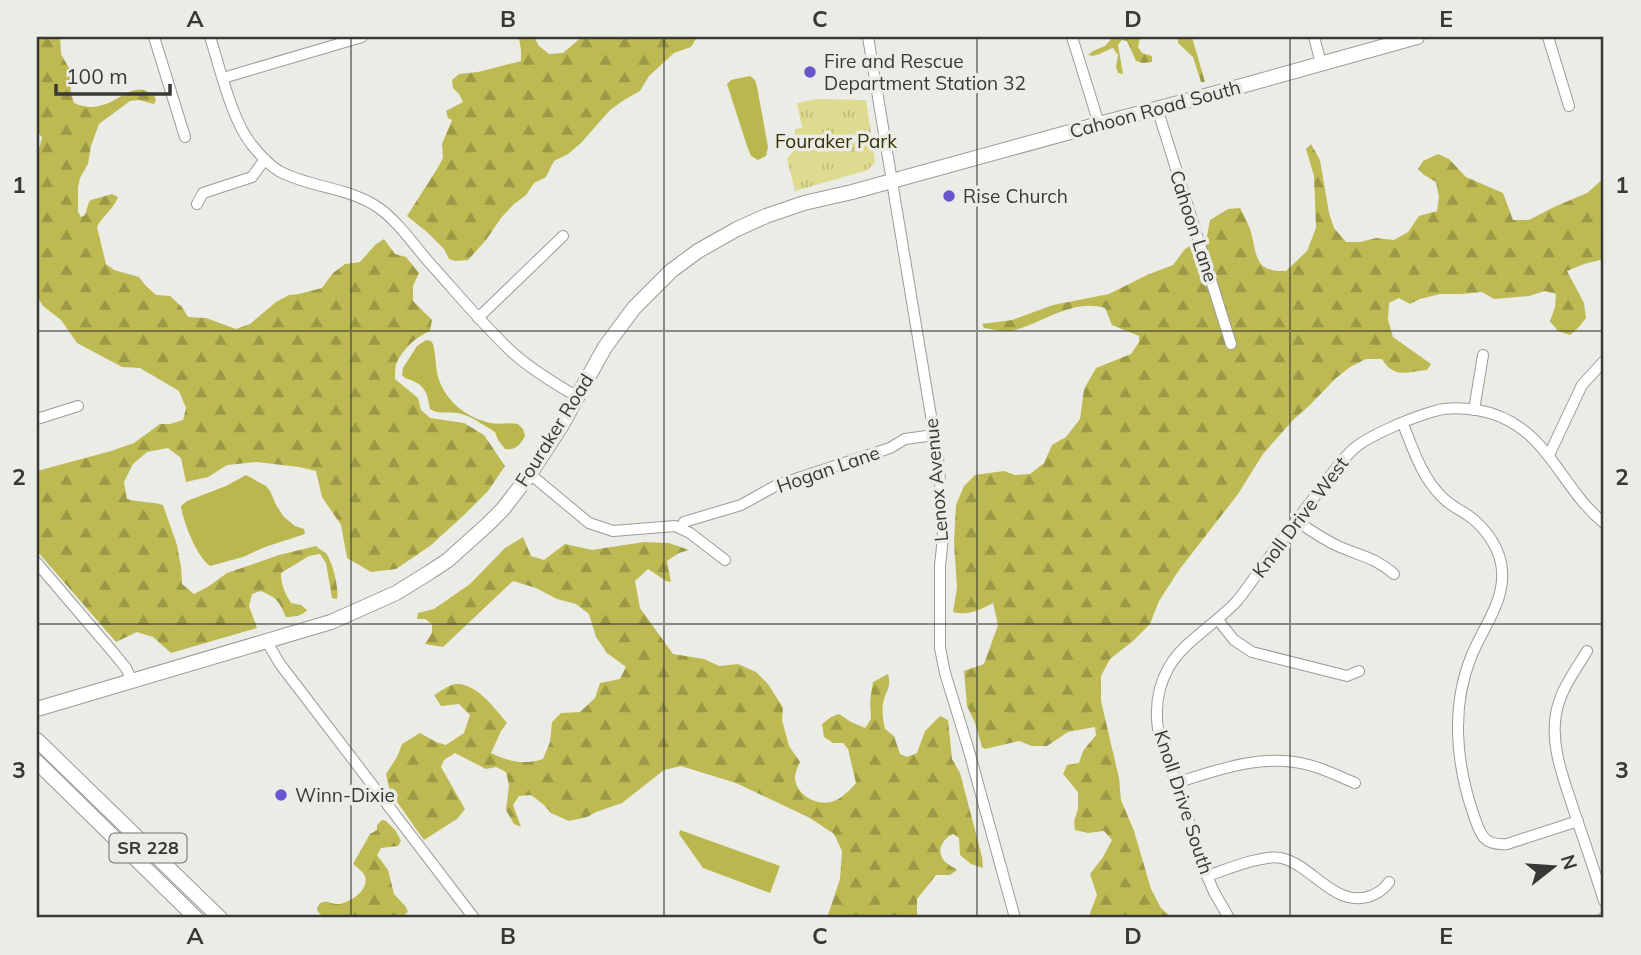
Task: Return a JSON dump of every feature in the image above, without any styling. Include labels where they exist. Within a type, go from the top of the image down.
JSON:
[{"type":"main road","name":"Cahoon Road South","points":[[892,180],[1417,37]]},
{"type":"main road","name":"Fouraker Road","points":[[37,709],[309,629],[396,593],[421,578],[448,560],[503,509],[548,447],[605,347],[634,308],[671,271],[698,251],[766,216],[892,180]]},
{"type":"main road","name":"SR 228","points":[[37,740],[220,918]]},
{"type":"main road","name":"SR 228","points":[[37,762],[196,918]]},
{"type":"street","points":[[154,37],[185,137]]},
{"type":"street","points":[[210,37],[237,120],[251,144],[265,159],[279,171],[355,195],[379,208],[513,353],[543,376],[578,397]]},
{"type":"street","points":[[223,78],[362,37]]},
{"type":"street","name":"Lenox Avenue","points":[[868,37],[934,435],[942,507],[940,648],[1015,918]]},
{"type":"street","points":[[1072,37],[1099,124]]},
{"type":"street","points":[[1314,37],[1321,63]]},
{"type":"street","points":[[1548,37],[1569,106]]},
{"type":"street","name":"Cahoon Lane","points":[[1157,108],[1231,344]]},
{"type":"street","points":[[197,204],[203,193],[252,177],[265,159]]},
{"type":"street","points":[[478,318],[563,236]]},
{"type":"street","points":[[1474,410],[1483,355]]},
{"type":"street","points":[[1549,455],[1573,400],[1590,374],[1604,360]]},
{"type":"street","points":[[37,419],[78,406]]},
{"type":"street","name":"Knoll Drive West","points":[[1218,620],[1238,599],[1351,452],[1370,438],[1435,411],[1453,408],[1474,410],[1496,415],[1515,425],[1530,435],[1549,455],[1581,499],[1604,523]]},
{"type":"street","points":[[1403,424],[1430,483],[1443,498],[1482,528],[1493,542],[1501,562],[1503,578],[1499,600],[1471,657],[1459,705],[1461,768],[1484,839],[1496,845],[1507,844],[1578,821]]},
{"type":"street","name":"Hogan Lane","points":[[684,522],[741,505],[777,485],[890,448],[905,439],[934,435]]},
{"type":"street","points":[[530,474],[589,523],[613,531],[675,526],[690,533],[725,560]]},
{"type":"street","points":[[1297,521],[1319,537],[1382,564],[1394,574]]},
{"type":"street","points":[[37,563],[113,651],[132,681]]},
{"type":"street","points":[[1218,620],[1234,640],[1252,652],[1347,676],[1359,671]]},
{"type":"street","name":"Knoll Drive South","points":[[1218,620],[1183,649],[1169,667],[1161,685],[1157,724],[1207,876],[1229,918]]},
{"type":"street","points":[[267,642],[280,664],[474,918]]},
{"type":"street","points":[[1587,651],[1558,704],[1556,748],[1604,901]]},
{"type":"street","points":[[1176,783],[1220,768],[1254,761],[1310,765],[1355,782]]},
{"type":"street","points":[[1207,876],[1269,857],[1279,857],[1302,867],[1338,894],[1349,898],[1370,896],[1386,887],[1389,882]]},
{"type":"green space","points":[[37,37],[60,37],[61,54],[70,70],[74,103],[96,107],[137,90],[154,95],[154,104],[139,100],[130,101],[99,124],[88,164],[80,178],[78,212],[81,217],[85,215],[91,200],[112,194],[118,197],[97,227],[106,264],[114,270],[139,277],[156,295],[170,296],[188,317],[206,318],[236,329],[250,324],[276,302],[289,295],[322,288],[333,273],[345,264],[360,262],[384,239],[395,254],[406,257],[419,273],[413,286],[413,301],[432,320],[430,331],[415,340],[403,352],[396,364],[395,379],[418,398],[421,410],[430,418],[464,423],[484,435],[505,466],[488,491],[430,546],[396,569],[371,572],[347,558],[341,525],[322,497],[316,471],[257,462],[227,465],[208,477],[186,482],[181,458],[168,448],[147,452],[133,464],[124,482],[127,499],[163,505],[177,545],[182,584],[194,594],[227,573],[279,555],[316,546],[329,557],[337,589],[337,599],[332,598],[326,563],[320,554],[309,556],[281,573],[287,596],[291,603],[301,605],[307,610],[303,614],[286,617],[277,601],[261,591],[252,594],[249,606],[257,628],[171,653],[153,637],[137,632],[116,642],[37,551],[37,471],[134,443],[160,424],[183,420],[186,408],[179,391],[140,368],[122,367],[77,343],[61,320],[43,306],[37,296],[37,150],[42,137],[37,132]]},
{"type":"green space","points":[[520,37],[534,37],[539,46],[549,54],[563,53],[582,37],[697,37],[691,47],[674,53],[649,76],[640,91],[610,110],[581,143],[554,161],[546,177],[534,183],[526,195],[513,205],[468,260],[455,261],[449,259],[444,249],[407,216],[443,158],[442,144],[452,120],[448,118],[446,111],[463,102],[453,88],[452,80],[459,74],[521,61]]},
{"type":"green space","points":[[1113,37],[1140,37],[1138,47],[1142,53],[1152,56],[1152,62],[1136,61],[1127,41],[1122,40],[1118,45],[1123,74],[1118,73],[1118,55],[1113,48],[1098,55],[1088,55],[1105,46]]},
{"type":"green space","points":[[1178,37],[1192,37],[1205,82],[1201,82],[1193,57],[1178,43]]},
{"type":"green space","name":"Fouraker Park","points":[[817,99],[866,100],[875,162],[868,170],[795,191],[787,159],[800,141],[795,137],[795,129],[802,128],[797,103]]},
{"type":"green space","points":[[1311,144],[1320,160],[1334,228],[1346,242],[1376,238],[1394,240],[1408,232],[1419,216],[1437,211],[1439,197],[1436,182],[1418,169],[1423,161],[1438,154],[1449,159],[1466,177],[1503,193],[1513,220],[1529,220],[1587,193],[1604,178],[1604,259],[1567,271],[1584,303],[1586,318],[1570,335],[1558,331],[1550,321],[1556,294],[1545,291],[1529,296],[1494,299],[1482,292],[1440,294],[1410,304],[1399,298],[1389,303],[1388,320],[1393,337],[1431,364],[1427,370],[1396,372],[1382,359],[1366,359],[1350,367],[1294,419],[1263,454],[1238,494],[1179,570],[1159,601],[1150,624],[1110,659],[1101,676],[1101,701],[1119,778],[1121,800],[1134,831],[1151,889],[1161,908],[1172,918],[1092,918],[1090,913],[1097,895],[1090,874],[1112,840],[1104,831],[1088,833],[1075,830],[1078,792],[1063,774],[1067,765],[1079,763],[1083,751],[1096,735],[1095,727],[1068,732],[1047,746],[1032,746],[1019,741],[985,749],[982,747],[967,706],[964,671],[984,664],[998,625],[993,603],[968,613],[953,612],[957,588],[954,543],[956,505],[964,486],[975,475],[1004,471],[1015,475],[1030,474],[1044,463],[1052,445],[1066,437],[1080,419],[1084,389],[1096,368],[1131,354],[1139,342],[1139,336],[1112,325],[1105,308],[1093,306],[1069,309],[1011,331],[984,328],[982,324],[1012,320],[1053,305],[1109,294],[1173,265],[1185,249],[1207,236],[1210,220],[1228,209],[1240,208],[1262,265],[1275,271],[1286,271],[1307,251],[1316,228],[1314,176],[1306,149]]},
{"type":"green space","points":[[523,537],[531,556],[544,560],[565,544],[592,550],[644,542],[669,543],[689,550],[667,561],[671,582],[648,569],[635,581],[640,608],[673,654],[704,659],[719,666],[738,664],[756,672],[768,684],[783,708],[782,720],[789,746],[800,762],[795,776],[796,784],[804,795],[815,801],[834,801],[846,794],[856,783],[848,749],[843,743],[833,743],[824,737],[822,724],[839,714],[865,728],[871,719],[873,682],[888,674],[883,720],[885,729],[894,736],[900,754],[907,757],[917,753],[925,731],[940,716],[948,720],[952,759],[960,773],[983,868],[971,864],[960,855],[959,838],[953,834],[944,841],[940,851],[944,860],[957,870],[950,875],[936,875],[917,899],[917,914],[920,918],[827,918],[840,879],[842,851],[834,834],[810,818],[736,783],[681,766],[664,770],[622,803],[569,821],[551,813],[531,795],[519,796],[513,805],[521,827],[514,824],[506,810],[509,785],[506,772],[496,767],[486,769],[455,753],[444,760],[441,767],[465,809],[457,819],[424,840],[390,792],[386,774],[402,744],[420,733],[446,745],[464,733],[470,715],[459,704],[441,706],[434,695],[456,684],[473,689],[492,705],[507,723],[491,753],[504,759],[529,762],[543,759],[550,742],[552,722],[561,713],[580,712],[595,698],[600,683],[620,679],[626,667],[607,653],[596,637],[589,614],[576,604],[513,581],[443,647],[425,644],[432,633],[432,624],[425,619],[417,619],[418,613],[434,609],[470,584],[505,548]]},
{"type":"green space","points":[[382,820],[396,831],[401,841],[398,846],[381,848],[377,855],[388,870],[394,894],[408,912],[400,918],[325,918],[318,912],[320,903],[341,904],[357,896],[364,886],[365,876],[353,864],[370,834],[377,830],[377,825]]},
{"type":"shaded area","points":[[750,76],[757,87],[768,147],[766,156],[758,160],[751,156],[727,84],[731,80]]},
{"type":"shaded area","points":[[426,340],[433,344],[438,377],[452,401],[481,420],[493,424],[518,424],[525,436],[522,442],[512,449],[505,449],[495,432],[468,416],[430,409],[424,389],[402,375],[403,368],[417,346]]},
{"type":"shaded area","points":[[246,475],[266,486],[284,517],[304,529],[305,534],[210,566],[191,539],[181,506]]},
{"type":"shaded area","points":[[680,830],[780,866],[770,893],[703,868],[679,834]]},
{"type":"place","name":"Fire and Rescue Department Station 32","points":[[810,72]]},
{"type":"place","name":"Rise Church","points":[[949,196]]},
{"type":"place","name":"Winn-Dixie","points":[[281,795]]}]
